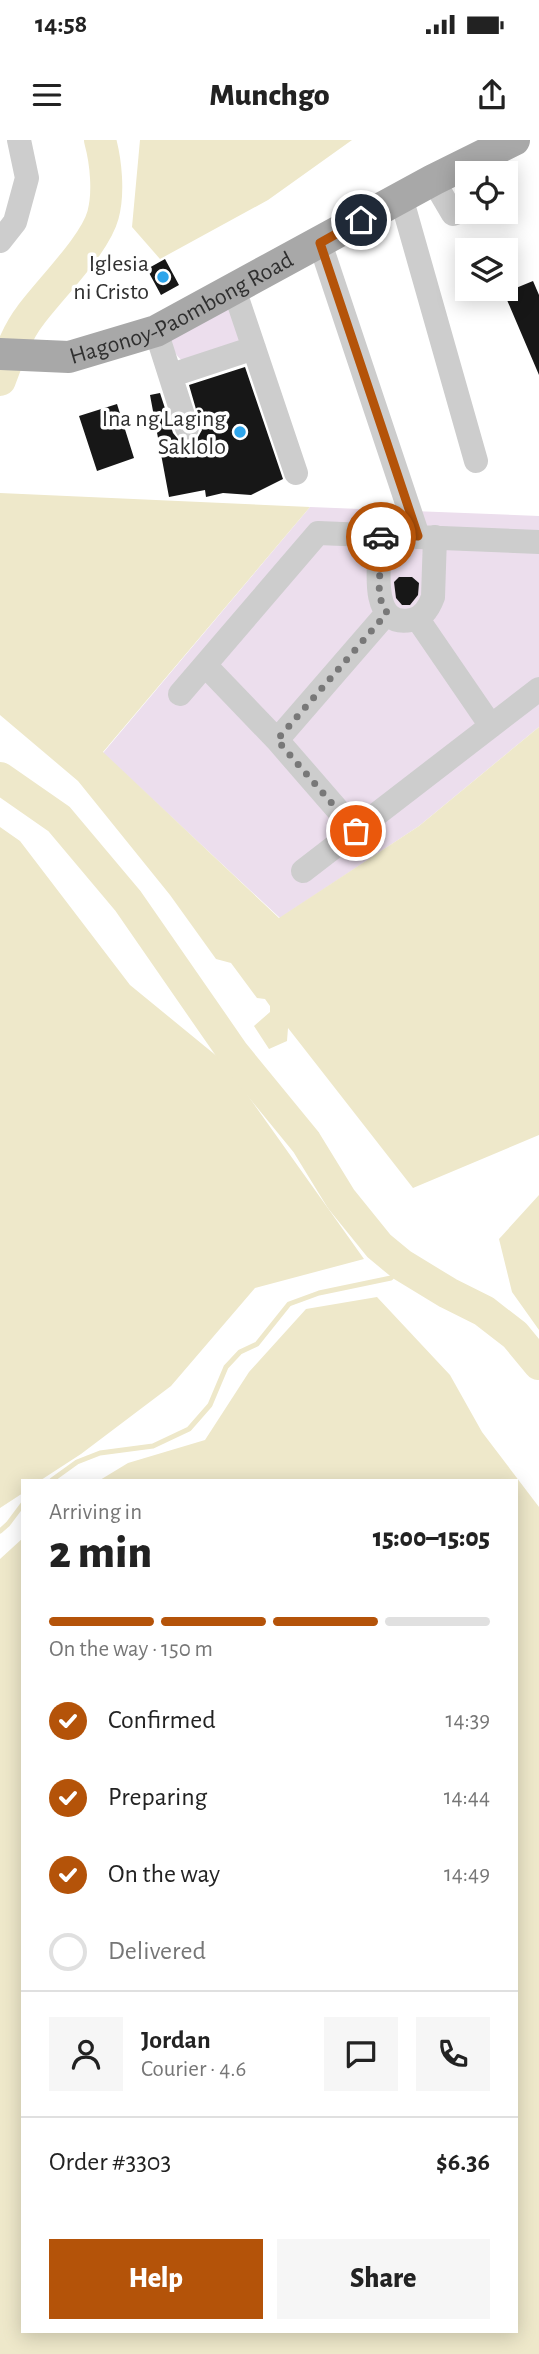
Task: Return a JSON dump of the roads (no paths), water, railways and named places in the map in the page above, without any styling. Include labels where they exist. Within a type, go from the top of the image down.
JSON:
[{"type":"main road","name":"Hagonoy-Paombong Road","points":[[487,161],[514,140]]},
{"type":"main road","name":"Hagonoy-Paombong Road","points":[[0,354],[69,357],[156,331],[433,180],[455,173]]},
{"type":"street","points":[[0,242],[15,222],[27,178],[19,140]]},
{"type":"street","points":[[433,180],[455,213]]},
{"type":"street","points":[[401,197],[476,461]]},
{"type":"street","points":[[320,243],[427,536],[433,597],[426,612],[417,618],[402,620],[387,613],[379,596],[381,534]]},
{"type":"street","points":[[234,289],[296,473]]},
{"type":"street","points":[[156,331],[187,428]]},
{"type":"street","points":[[172,375],[254,348]]},
{"type":"street","points":[[180,694],[318,533],[539,542]]},
{"type":"street","points":[[277,740],[387,613]]},
{"type":"street","points":[[417,618],[491,726]]},
{"type":"street","points":[[205,665],[277,740],[356,831]]},
{"type":"street","points":[[303,871],[539,689]]},
{"type":"waterway","points":[[0,380],[25,323],[91,240],[98,227],[105,206],[106,187],[100,140]]},
{"type":"waterway","points":[[0,778],[59,819],[128,901],[234,1054],[306,1142],[341,1199],[379,1246],[402,1265],[484,1311],[515,1335],[539,1364]]},
{"type":"waterway","points":[[53,1479],[77,1462],[100,1453],[153,1446],[189,1429],[210,1405],[226,1367],[240,1352],[257,1344],[289,1304],[319,1293],[391,1278],[402,1265]]},
{"type":"waterway","points":[[0,1531],[21,1507]]},
{"type":"place","name":"Iglesia ni Cristo","points":[[163,277]]},
{"type":"place","name":"Ina ng Laging Saklolo","points":[[240,432]]}]
